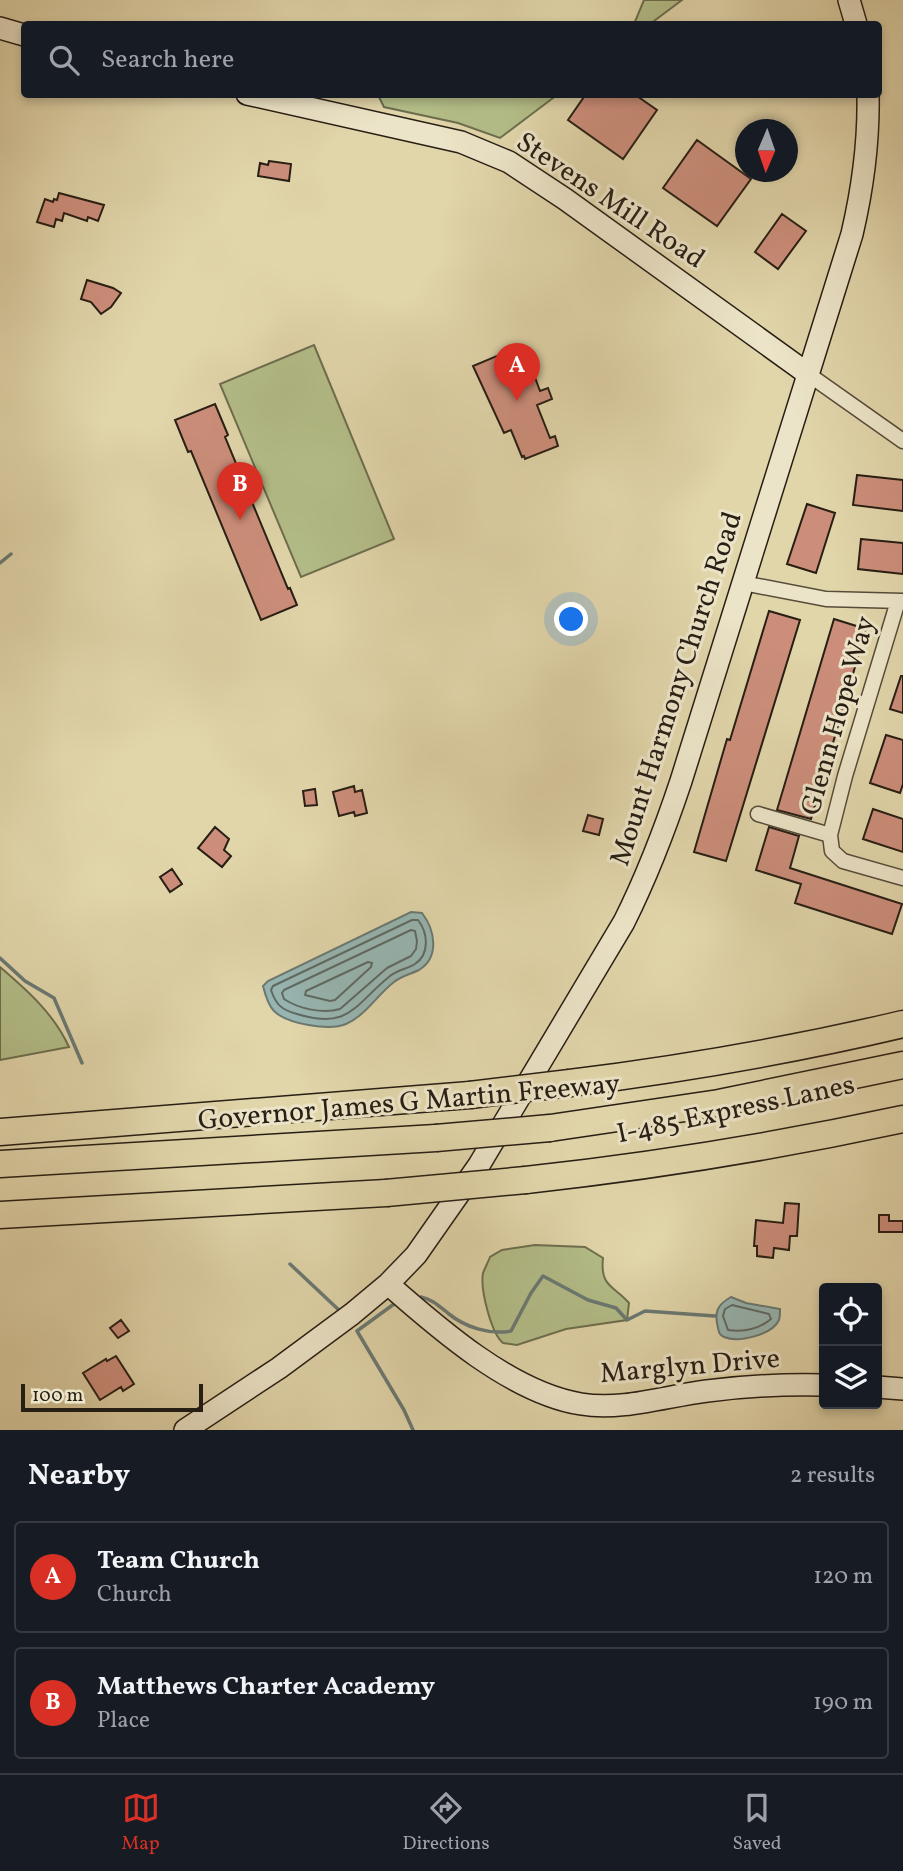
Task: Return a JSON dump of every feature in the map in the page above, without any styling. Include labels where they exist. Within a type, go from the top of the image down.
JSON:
[{"type":"highway","points":[[0,1132],[470,1095],[629,1075],[789,1049],[903,1024]]},
{"type":"highway","name":"Governor James G Martin Freeway","points":[[0,1164],[436,1138],[550,1128],[719,1103],[903,1065]]},
{"type":"highway","name":"I-485 Express Lanes","points":[[588,1122],[744,1107],[903,1080]]},
{"type":"highway","name":"I-485 Express Lanes","points":[[581,1174],[706,1151],[903,1106]]},
{"type":"highway","points":[[0,1215],[386,1193],[526,1181],[728,1154],[903,1119]]},
{"type":"street","points":[[849,0],[855,21]]},
{"type":"street","points":[[0,28],[21,34]]},
{"type":"street","name":"Stevens Mill Road","points":[[263,98],[461,142],[509,162],[565,199],[903,441]]},
{"type":"street","name":"Mount Harmony Church Road","points":[[185,1430],[279,1368],[388,1284],[416,1255],[479,1165],[624,922],[645,881],[665,831],[859,202],[867,149],[867,98]]},
{"type":"street","points":[[743,583],[826,599],[900,601]]},
{"type":"street","name":"Glenn Hope Way","points":[[900,601],[845,776],[830,835],[832,851],[843,861],[903,878]]},
{"type":"street","points":[[758,814],[830,835]]},
{"type":"street","name":"Marglyn Drive","points":[[388,1284],[429,1320],[493,1366],[543,1392],[580,1404],[611,1405],[743,1387],[819,1385]]},
{"type":"street","points":[[882,1387],[903,1389]]},
{"type":"green space","points":[[644,0],[682,0],[654,21],[635,21]]},
{"type":"green space","points":[[380,98],[553,98],[500,138],[458,123],[384,107]]},
{"type":"green space","points":[[314,345],[394,539],[301,577],[220,384]]},
{"type":"green space","points":[[0,967],[48,1014],[69,1047],[0,1060]]},
{"type":"green space","points":[[535,1245],[585,1247],[603,1258],[606,1280],[629,1303],[627,1320],[566,1329],[517,1345],[503,1343],[494,1330],[487,1310],[483,1273],[490,1257],[502,1250]]},
{"type":"water","points":[[411,912],[422,913],[430,927],[433,951],[430,958],[419,970],[394,982],[353,1020],[339,1026],[309,1025],[280,1016],[272,1009],[263,986],[268,981]]},
{"type":"water","points":[[731,1297],[746,1303],[780,1309],[779,1320],[762,1334],[738,1339],[724,1337],[719,1332],[717,1313],[722,1303]]},
{"type":"building","points":[[583,98],[640,98],[657,110],[623,159],[568,120]]},
{"type":"building","points":[[697,140],[735,167],[735,182],[749,182],[717,226],[663,188]]},
{"type":"building","points":[[269,161],[291,164],[289,181],[258,176],[260,163],[268,165]]},
{"type":"building","points":[[59,193],[104,205],[98,221],[88,217],[87,221],[64,213],[62,221],[56,219],[54,227],[37,222],[45,199],[53,202],[54,199],[57,200]]},
{"type":"building","points":[[782,214],[806,231],[778,269],[755,252]]},
{"type":"building","points":[[87,280],[121,293],[111,307],[101,314],[91,302],[81,299]]},
{"type":"building","points":[[523,345],[540,391],[548,388],[552,399],[537,405],[550,438],[555,436],[558,446],[525,459],[511,430],[504,433],[473,366]]},
{"type":"building","points":[[215,404],[228,435],[225,437],[297,605],[261,620],[191,451],[188,452],[175,420]]},
{"type":"building","points":[[857,475],[903,480],[903,511],[853,505]]},
{"type":"building","points":[[807,504],[835,513],[816,573],[787,564]]},
{"type":"building","points":[[861,539],[903,543],[903,574],[858,569]]},
{"type":"building","points":[[769,611],[800,620],[726,861],[694,852]]},
{"type":"building","points":[[834,619],[866,629],[811,819],[777,810]]},
{"type":"building","points":[[903,676],[903,713],[890,709]]},
{"type":"building","points":[[886,735],[903,740],[903,784],[900,793],[870,783]]},
{"type":"building","points":[[354,786],[355,792],[362,790],[367,813],[355,816],[354,812],[339,816],[333,792]]},
{"type":"building","points":[[315,789],[317,805],[305,806],[303,791]]},
{"type":"building","points":[[873,809],[903,819],[903,852],[863,839]]},
{"type":"building","points":[[588,815],[603,819],[599,835],[583,831]]},
{"type":"building","points":[[215,827],[229,839],[224,850],[231,856],[222,867],[198,848]]},
{"type":"building","points":[[769,827],[799,836],[790,868],[902,904],[892,934],[795,903],[801,884],[756,870]]},
{"type":"building","points":[[172,869],[182,884],[170,892],[160,877]]},
{"type":"building","points":[[785,1203],[799,1204],[797,1236],[790,1236],[789,1250],[774,1248],[773,1258],[757,1256],[757,1246],[754,1246],[756,1220],[783,1223]]},
{"type":"building","points":[[879,1215],[889,1215],[889,1221],[903,1221],[903,1232],[879,1232]]},
{"type":"building","points":[[121,1320],[129,1331],[118,1338],[110,1328]]},
{"type":"building","points":[[116,1356],[134,1384],[123,1391],[121,1387],[100,1400],[83,1373]]},
{"type":"waterway","points":[[0,563],[11,554]]},
{"type":"waterway","points":[[0,958],[25,981],[54,998],[82,1063]]},
{"type":"waterway","points":[[290,1264],[341,1312]]},
{"type":"waterway","points":[[421,1297],[432,1301],[462,1323],[494,1332],[511,1331],[543,1276],[588,1300],[616,1308],[627,1320],[645,1311],[715,1316]]},
{"type":"waterway","points":[[394,1304],[357,1331],[413,1430]]},
{"type":"place","name":"Team Church","points":[[517,401]]},
{"type":"place","name":"Matthews Charter Academy","points":[[240,520]]}]
